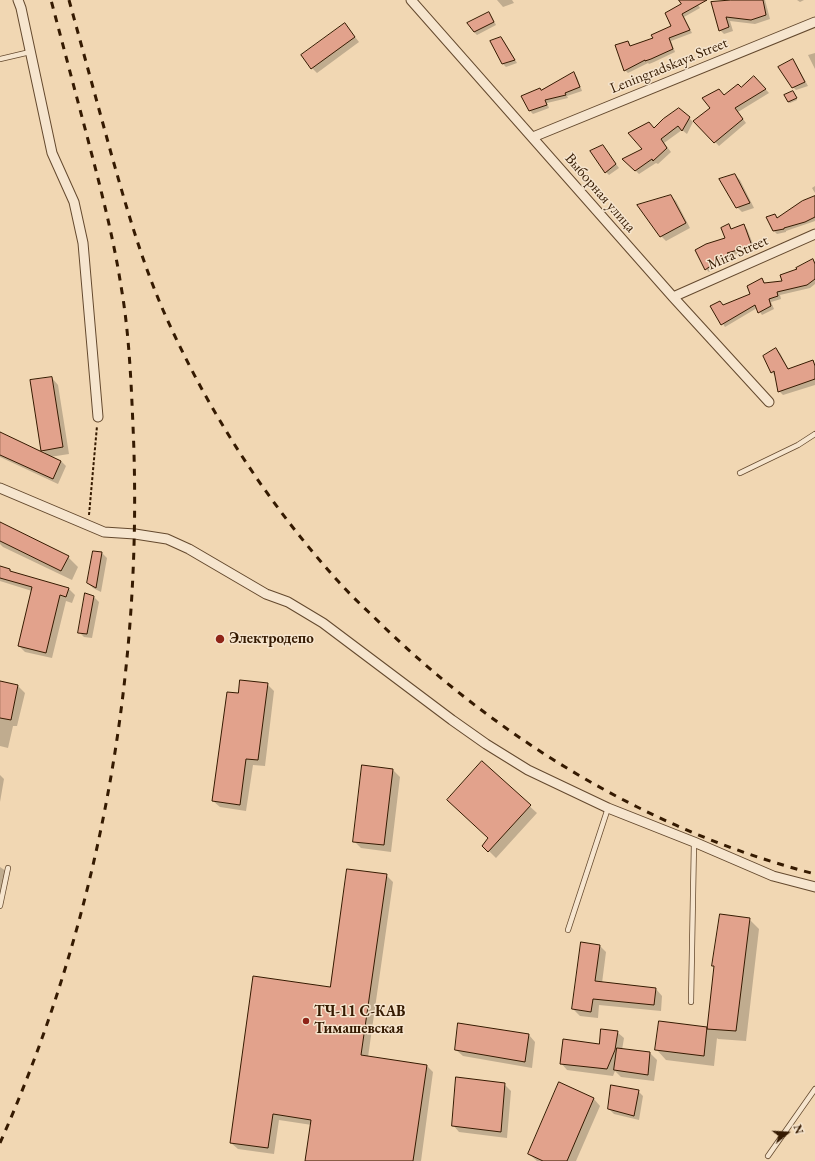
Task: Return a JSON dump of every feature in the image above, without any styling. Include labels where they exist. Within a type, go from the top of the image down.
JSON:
[{"type":"street","points":[[18,0],[52,153],[74,202],[83,243],[98,417]]},
{"type":"street","name":"Выборная улица","points":[[411,0],[673,297],[769,402]]},
{"type":"street","name":"Leningradskaya Street","points":[[533,137],[815,22]]},
{"type":"street","name":"Mira Street","points":[[673,297],[815,234]]},
{"type":"street","points":[[0,488],[104,532],[167,538],[266,594],[288,602],[323,623],[486,744],[528,770],[608,808],[694,842],[773,876],[815,887]]},
{"type":"lane","points":[[0,59],[30,52]]},
{"type":"lane","points":[[740,472],[798,445],[815,434]]},
{"type":"lane","points":[[568,930],[608,808]]},
{"type":"lane","points":[[691,1002],[694,842]]},
{"type":"lane","points":[[0,906],[8,868]]},
{"type":"lane","points":[[768,1156],[815,1089]]},
{"type":"path","points":[[88,525],[98,417]]},
{"type":"building","points":[[679,0],[707,0],[682,14],[690,30],[669,38],[673,49],[651,59],[645,60],[624,71],[615,45],[628,41],[630,46],[653,38],[651,35],[671,26],[665,13],[681,4]]},
{"type":"building","points":[[731,0],[763,0],[766,15],[751,20],[726,17],[729,27],[719,31],[711,2]]},
{"type":"building","points":[[489,12],[494,22],[474,32],[467,23]]},
{"type":"building","points":[[345,23],[355,37],[311,69],[301,55]]},
{"type":"building","points":[[501,37],[515,60],[502,64],[490,41]]},
{"type":"building","points":[[793,59],[805,82],[792,88],[778,67]]},
{"type":"building","points":[[574,72],[580,87],[565,93],[566,95],[545,100],[547,105],[529,111],[521,96],[540,88],[541,90]]},
{"type":"building","points":[[754,76],[766,89],[735,108],[743,119],[714,143],[693,121],[710,108],[702,98],[719,89],[724,95],[738,84],[741,87]]},
{"type":"building","points":[[793,91],[797,98],[788,102],[784,95]]},
{"type":"building","points":[[679,108],[690,117],[682,131],[678,126],[661,139],[667,148],[653,161],[652,159],[635,171],[622,159],[642,149],[628,133],[649,122],[654,128],[663,119]]},
{"type":"building","points":[[603,145],[616,164],[605,173],[590,151]]},
{"type":"building","points":[[735,174],[750,203],[736,208],[719,179]]},
{"type":"building","points":[[671,195],[686,223],[660,237],[637,205]]},
{"type":"building","points":[[815,196],[815,217],[784,229],[773,231],[766,217],[775,214],[777,218],[802,201]]},
{"type":"building","points":[[729,224],[731,229],[744,224],[752,246],[727,253],[729,255],[720,259],[705,270],[695,250],[706,244],[725,238],[721,228]]},
{"type":"building","points":[[813,259],[815,264],[815,279],[807,285],[777,292],[778,296],[769,299],[771,306],[758,313],[755,305],[721,325],[710,306],[720,301],[723,305],[750,294],[747,286],[762,278],[764,283],[782,281],[780,275],[797,269],[796,268]]},
{"type":"building","points":[[776,348],[788,369],[813,360],[815,366],[815,379],[778,392],[774,371],[771,373],[763,356]]},
{"type":"building","points":[[52,377],[63,447],[41,451],[30,380]]},
{"type":"building","points":[[0,432],[61,461],[53,479],[0,455]]},
{"type":"building","points":[[0,522],[69,556],[61,571],[0,541]]},
{"type":"building","points":[[93,551],[102,552],[96,588],[87,583]]},
{"type":"building","points":[[0,566],[10,569],[10,571],[69,588],[66,597],[60,595],[46,653],[18,646],[32,587],[0,578]]},
{"type":"building","points":[[85,593],[94,596],[87,634],[78,633]]},
{"type":"building","points":[[240,680],[268,683],[258,760],[246,759],[240,805],[212,801],[227,692],[238,693]]},
{"type":"building","points":[[0,681],[18,685],[11,720],[0,718]]},
{"type":"building","points":[[482,761],[531,805],[488,852],[482,846],[488,838],[447,800]]},
{"type":"building","points":[[362,765],[393,769],[384,845],[353,842]]},
{"type":"building","name":"ТЧ-11 С-КАВ Тимашевская","points":[[347,869],[387,874],[361,1055],[427,1065],[413,1161],[305,1161],[311,1120],[273,1114],[268,1148],[230,1143],[253,976],[330,987]]},
{"type":"building","points":[[720,914],[750,918],[736,1031],[707,1029],[714,966],[712,966]]},
{"type":"building","points":[[581,942],[600,945],[595,981],[656,988],[654,1005],[593,999],[591,1012],[572,1009]]},
{"type":"building","points":[[659,1021],[707,1027],[704,1056],[655,1050]]},
{"type":"building","points":[[458,1023],[529,1034],[525,1062],[455,1050]]},
{"type":"building","points":[[601,1029],[618,1031],[615,1050],[607,1069],[560,1064],[563,1039],[599,1044]]},
{"type":"building","points":[[617,1048],[650,1052],[648,1075],[614,1070]]},
{"type":"building","points":[[456,1077],[505,1083],[501,1132],[452,1126]]},
{"type":"building","points":[[559,1082],[594,1098],[567,1161],[543,1161],[528,1154]]},
{"type":"building","points":[[611,1085],[639,1090],[634,1116],[608,1109]]},
{"type":"railway","points":[[0,1143],[35,1058],[65,971],[89,882],[108,792],[122,702],[131,610],[135,518],[133,426],[124,303],[106,211],[51,0]]},
{"type":"railway","points":[[69,0],[128,213],[163,310],[198,382],[239,452],[285,518],[337,580],[385,628],[431,670],[480,709],[531,745],[584,778],[639,808],[696,834],[755,856],[815,874]]},
{"type":"place","name":"Электродепо","points":[[220,639]]},
{"type":"place","name":"ТЧ-11 С-КАВ Тимашевская","points":[[306,1021]]}]
